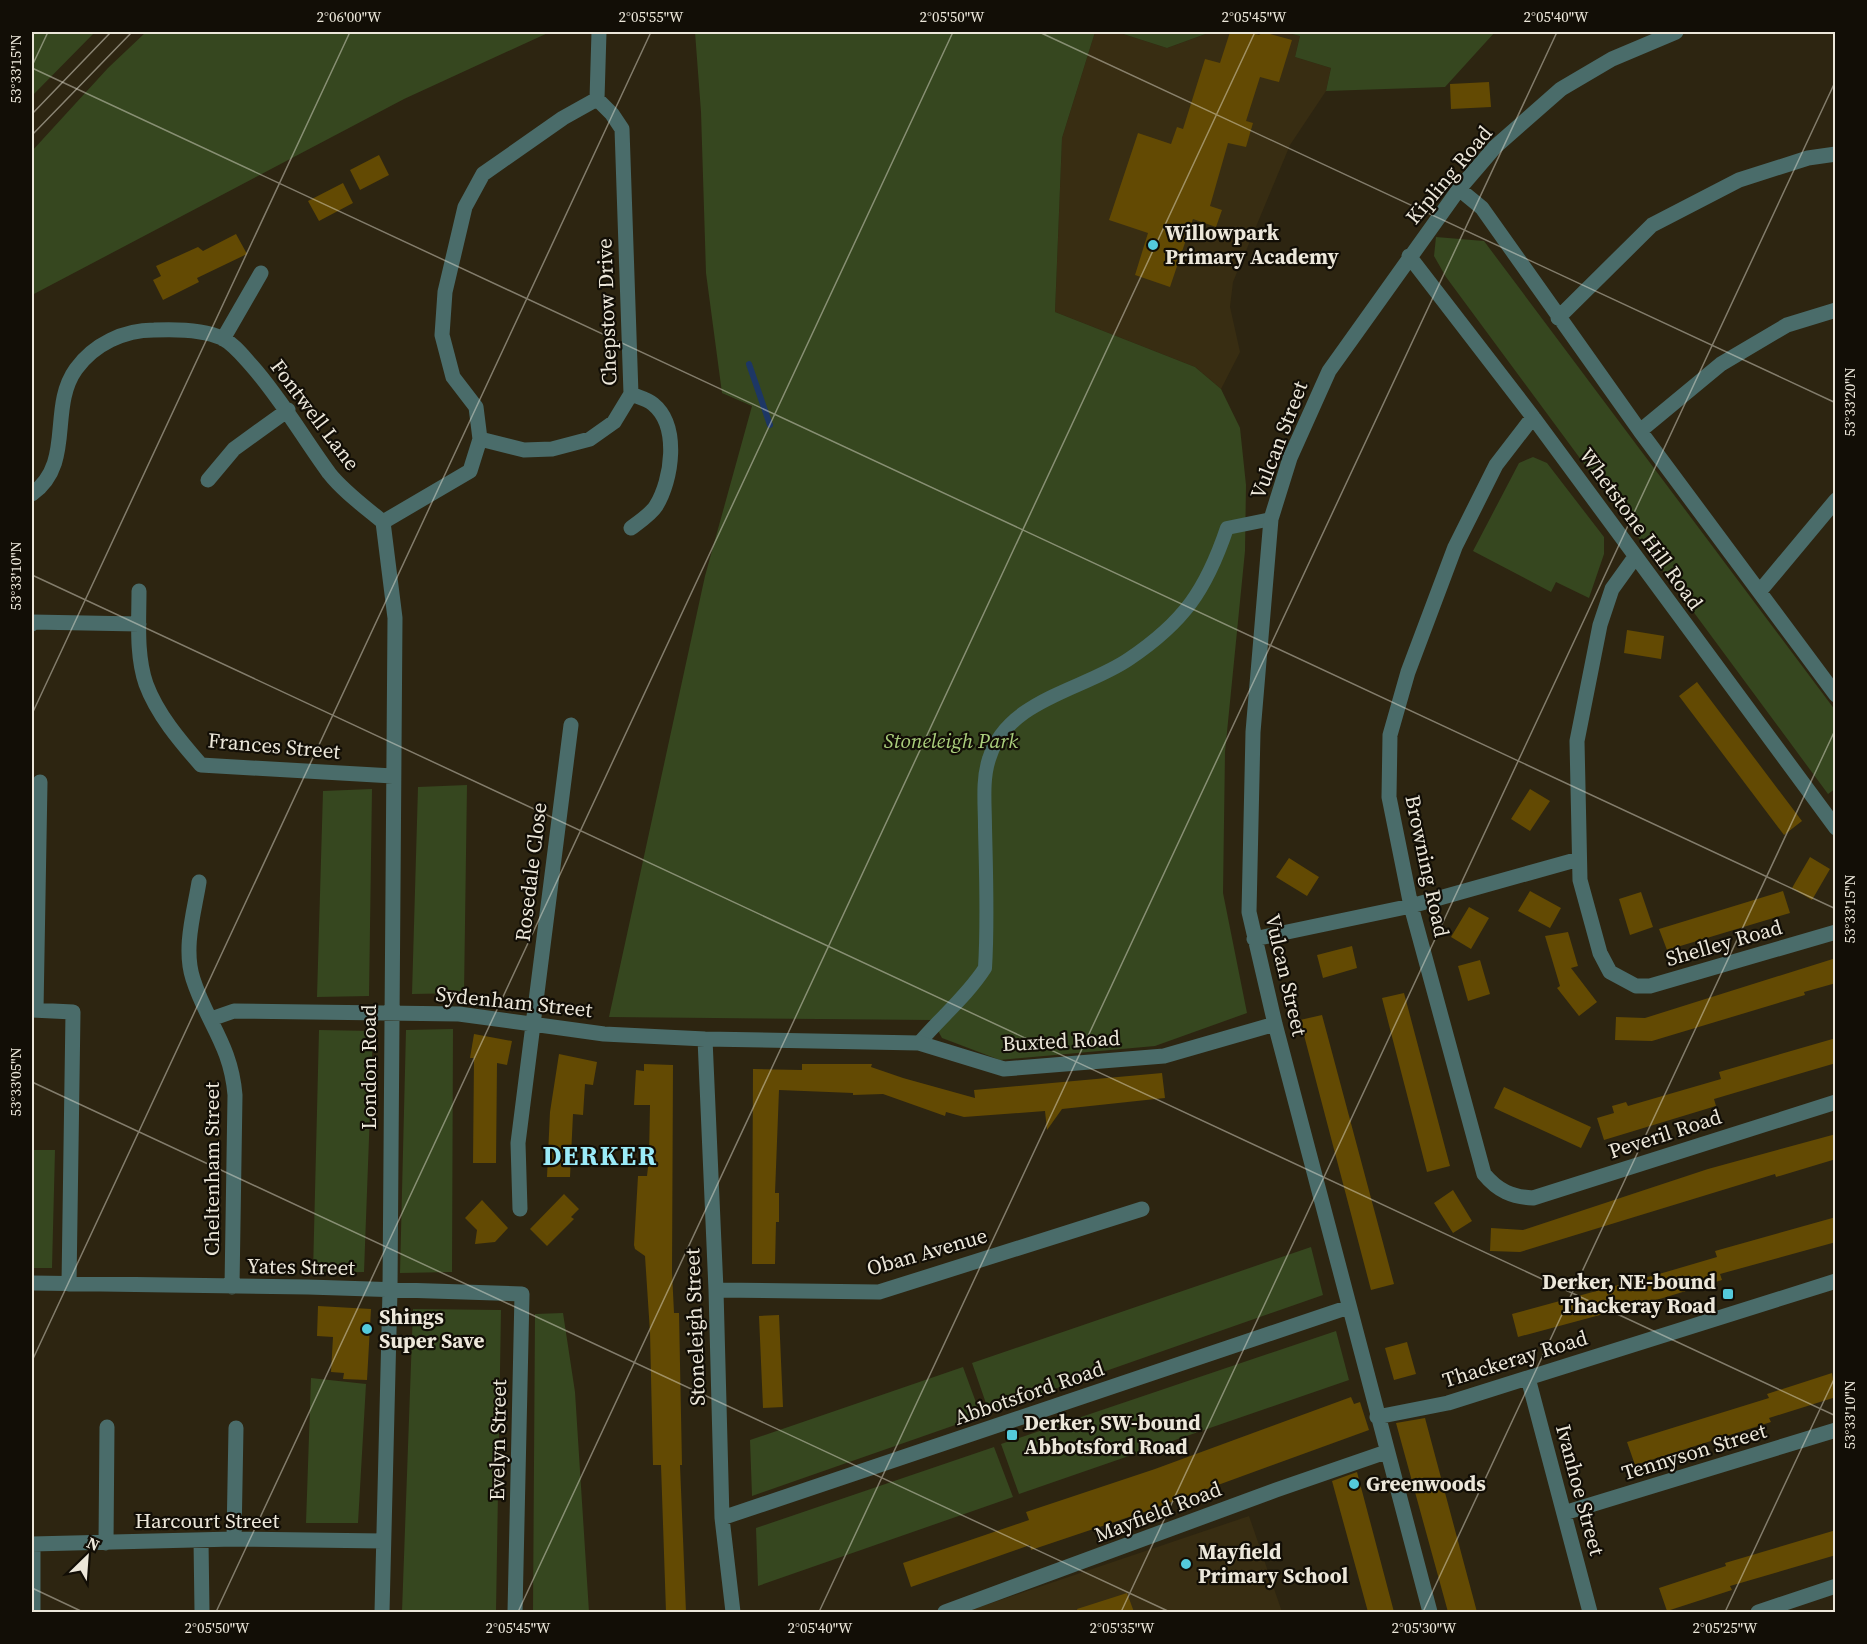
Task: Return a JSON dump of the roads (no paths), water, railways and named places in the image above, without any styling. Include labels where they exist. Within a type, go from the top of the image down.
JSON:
[{"type":"street","points":[[382,522],[470,471],[480,439],[476,407],[453,377],[442,335],[445,292],[465,207],[483,174],[562,118],[597,99],[599,32]]},
{"type":"street","name":"Kipling Road","points":[[1409,256],[1459,189],[1495,147],[1561,89],[1612,59],[1676,32]]},
{"type":"street","name":"Chepstow Drive","points":[[480,439],[524,450],[552,449],[590,439],[614,422],[632,394],[622,129],[612,114],[597,99]]},
{"type":"street","points":[[1558,318],[1652,225],[1739,180],[1808,158],[1836,154]]},
{"type":"street","points":[[1459,189],[1482,208],[1640,431],[1836,695]]},
{"type":"street","name":"Whetstone Hill Road","points":[[1409,256],[1533,417],[1836,828]]},
{"type":"street","name":"Vulcan Street","points":[[1409,256],[1329,370],[1290,458],[1271,519],[1253,732],[1249,912],[1275,1024],[1430,1612]]},
{"type":"street","points":[[223,339],[261,273]]},
{"type":"street","points":[[1640,431],[1721,364],[1787,325],[1836,310]]},
{"type":"street","name":"Fontwell Lane","points":[[32,494],[46,482],[55,464],[66,394],[76,370],[85,360],[108,341],[123,333],[137,330],[202,332],[223,339],[236,349],[288,410],[331,475],[382,522]]},
{"type":"street","points":[[631,528],[656,507],[668,475],[670,455],[670,438],[661,413],[652,403],[632,394]]},
{"type":"street","points":[[208,480],[234,449],[288,410]]},
{"type":"street","name":"Browning Road","points":[[1508,1194],[1493,1185],[1484,1174],[1411,906],[1389,797],[1390,735],[1408,672],[1455,547],[1496,465],[1533,417]]},
{"type":"street","points":[[1760,591],[1836,500]]},
{"type":"street","points":[[919,1043],[942,1015],[970,990],[985,968],[985,790],[989,759],[1005,727],[1040,704],[1127,661],[1158,638],[1191,606],[1216,559],[1227,528],[1271,519]]},
{"type":"street","name":"London Road","points":[[382,522],[395,618],[390,1013],[390,1290],[382,1612]]},
{"type":"street","points":[[1254,939],[1411,906],[1579,859],[1577,741],[1599,624],[1612,589],[1635,557]]},
{"type":"street","name":"Frances Street","points":[[139,591],[140,655],[146,685],[173,733],[201,765],[393,776]]},
{"type":"street","points":[[32,624],[32,622],[139,624]]},
{"type":"street","name":"Rosedale Close","points":[[520,1209],[518,1143],[571,725]]},
{"type":"street","points":[[40,782],[34,1010],[73,1012],[69,1284]]},
{"type":"street","name":"Shelley Road","points":[[1579,859],[1580,880],[1600,953],[1610,972],[1636,986],[1650,986],[1836,932]]},
{"type":"street","name":"Cheltenham Street","points":[[199,882],[188,944],[192,977],[233,1070],[235,1095],[232,1287]]},
{"type":"street","name":"Sydenham Street","points":[[211,1019],[234,1011],[459,1014],[604,1034],[705,1039]]},
{"type":"street","name":"Buxted Road","points":[[705,1039],[919,1043],[1004,1069],[1164,1056],[1275,1024]]},
{"type":"street","name":"Stoneleigh Street","points":[[705,1039],[716,1290],[722,1518],[734,1612]]},
{"type":"street","name":"Peveril Road","points":[[1508,1194],[1533,1198],[1836,1102]]},
{"type":"street","name":"Oban Avenue","points":[[716,1290],[879,1292],[1142,1209]]},
{"type":"street","name":"Thackeray Road","points":[[1377,1418],[1448,1403],[1836,1281]]},
{"type":"street","name":"Yates Street","points":[[32,1284],[390,1290]]},
{"type":"street","name":"Evelyn Street","points":[[390,1290],[522,1294],[515,1612]]},
{"type":"street","name":"Abbotsford Road","points":[[722,1518],[1349,1308]]},
{"type":"street","name":"Ivanhoe Street","points":[[1528,1378],[1590,1612]]},
{"type":"street","points":[[106,1543],[107,1427]]},
{"type":"street","points":[[234,1539],[236,1428]]},
{"type":"street","name":"Tennyson Street","points":[[1564,1513],[1836,1430]]},
{"type":"street","name":"Mayfield Road","points":[[945,1612],[1033,1582],[1276,1490],[1386,1452]]},
{"type":"street","name":"Harcourt Street","points":[[32,1544],[234,1539],[383,1541]]},
{"type":"street","points":[[201,1540],[202,1612]]},
{"type":"street","points":[[32,1544],[33,1612]]},
{"type":"street","points":[[1758,1612],[1836,1586]]},
{"type":"waterway","points":[[749,364],[770,425]]},
{"type":"tram line","points":[[32,114],[111,32]]},
{"type":"tram line","points":[[32,135],[132,32]]},
{"type":"place","name":"Willowpark Primary Academy","points":[[1153,245]]},
{"type":"place","name":"Derker, NE-bound Thackeray Road","points":[[1728,1294]]},
{"type":"place","name":"Shings Super Save","points":[[367,1329]]},
{"type":"place","name":"Derker, SW-bound Abbotsford Road","points":[[1012,1435]]},
{"type":"place","name":"Greenwoods","points":[[1354,1484]]},
{"type":"place","name":"Mayfield Primary School","points":[[1186,1564]]},
{"type":"district","name":"DERKER","points":[[600,1156]]},
{"type":"park label","name":"Stoneleigh Park","points":[[951,741]]}]
